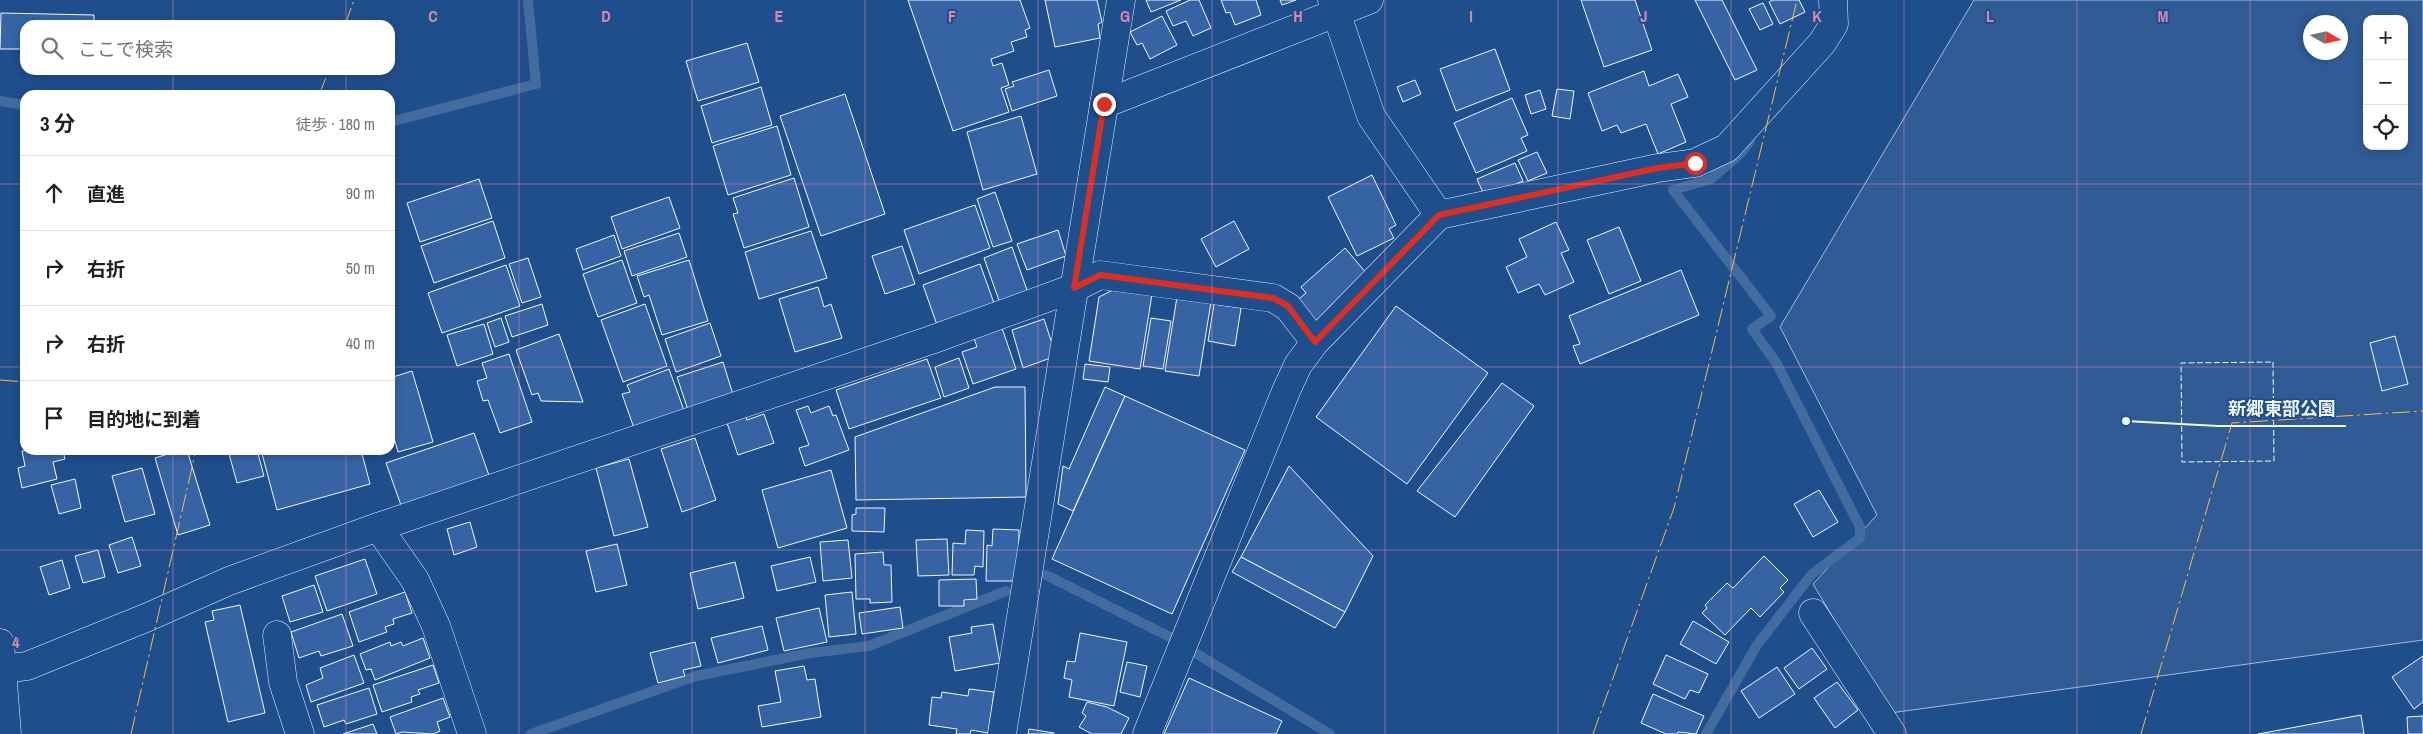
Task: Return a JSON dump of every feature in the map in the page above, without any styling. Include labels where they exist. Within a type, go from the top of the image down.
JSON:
[{"type":"street","points":[[1002,734],[1121,0]]},
{"type":"street","points":[[1104,104],[1334,6],[1369,0]]},
{"type":"street","points":[[1147,734],[1286,391],[1298,365],[1315,342],[1439,215],[1658,168],[1695,163],[1728,148],[1822,44],[1834,24],[1833,0]]},
{"type":"street","points":[[1334,6],[1371,116],[1439,215]]},
{"type":"street","points":[[7,734],[1,656],[27,666],[148,617],[229,581],[378,527],[931,340],[1074,288],[1100,275],[1273,298],[1288,306],[1315,342]]},
{"type":"street","points":[[378,527],[414,580],[436,626],[472,734]]},
{"type":"street","points":[[1813,613],[1892,734]]},
{"type":"street","points":[[276,635],[283,682],[300,734]]},
{"type":"shaded area","points":[[1974,0],[2423,0],[2423,640],[1890,713],[1813,584],[1877,515],[1780,327]]},
{"type":"building","points":[[908,0],[1020,0],[1030,28],[1025,30],[1027,37],[1011,42],[1014,51],[991,59],[993,66],[1002,63],[1009,85],[1001,88],[1009,112],[953,131]]},
{"type":"building","points":[[1045,0],[1097,0],[1102,22],[1098,24],[1100,38],[1055,47]]},
{"type":"building","points":[[1146,0],[1181,0],[1151,12]]},
{"type":"building","points":[[1190,0],[1199,0],[1211,28],[1193,36],[1186,21],[1173,26],[1166,11]]},
{"type":"building","points":[[1221,0],[1256,0],[1261,15],[1235,25],[1230,12],[1226,13]]},
{"type":"building","points":[[1280,0],[1296,0],[1282,5]]},
{"type":"building","points":[[1581,0],[1635,0],[1652,50],[1604,67]]},
{"type":"building","points":[[1695,0],[1722,0],[1757,70],[1735,80]]},
{"type":"building","points":[[1773,0],[1799,0],[1805,12],[1780,24],[1769,2]]},
{"type":"building","points":[[1763,3],[1773,24],[1760,30],[1749,9]]},
{"type":"building","points":[[1,13],[94,15],[94,20],[20,20],[20,49],[0,49]]},
{"type":"building","points":[[1162,16],[1177,45],[1150,59],[1142,43],[1137,45],[1130,32]]},
{"type":"building","points":[[747,43],[759,82],[698,101],[686,61]]},
{"type":"building","points":[[1495,49],[1510,90],[1456,111],[1440,69]]},
{"type":"building","points":[[1049,70],[1057,96],[1012,111],[1005,89],[1014,86],[1012,82]]},
{"type":"building","points":[[1644,71],[1649,86],[1678,74],[1688,97],[1671,104],[1686,142],[1658,154],[1646,124],[1621,133],[1617,125],[1602,131],[1588,93]]},
{"type":"building","points":[[1415,80],[1421,94],[1403,102],[1397,87]]},
{"type":"building","points":[[761,87],[772,125],[712,143],[701,106]]},
{"type":"building","points":[[1557,89],[1574,91],[1570,119],[1552,116]]},
{"type":"building","points":[[1540,90],[1546,109],[1531,114],[1525,95]]},
{"type":"building","points":[[845,94],[885,214],[821,236],[780,116]]},
{"type":"building","points":[[1512,98],[1528,135],[1521,138],[1527,151],[1476,173],[1454,123]]},
{"type":"building","points":[[1021,116],[1037,174],[983,190],[967,132]]},
{"type":"building","points":[[777,126],[791,175],[728,195],[713,146]]},
{"type":"building","points":[[1537,152],[1547,173],[1528,181],[1518,160]]},
{"type":"building","points":[[1515,163],[1523,181],[1485,197],[1477,179]]},
{"type":"building","points":[[1372,175],[1396,225],[1389,229],[1394,238],[1357,256],[1328,197]]},
{"type":"building","points":[[794,178],[809,227],[744,248],[733,214],[738,213],[733,198]]},
{"type":"building","points":[[479,179],[492,218],[420,242],[407,203]]},
{"type":"building","points":[[995,192],[1012,241],[993,247],[977,199]]},
{"type":"building","points":[[669,197],[680,228],[622,249],[611,217]]},
{"type":"building","points":[[975,205],[990,248],[919,274],[904,230]]},
{"type":"building","points":[[493,221],[505,258],[434,283],[421,246]]},
{"type":"building","points":[[1234,221],[1249,249],[1216,267],[1201,239]]},
{"type":"building","points":[[1556,222],[1569,250],[1561,253],[1574,282],[1545,295],[1539,284],[1518,293],[1506,267],[1527,257],[1519,239]]},
{"type":"building","points":[[1619,227],[1641,281],[1609,294],[1587,240]]},
{"type":"building","points":[[1058,230],[1066,256],[1027,270],[1017,244]]},
{"type":"building","points":[[811,231],[827,278],[759,299],[745,252]]},
{"type":"building","points":[[679,233],[687,257],[632,276],[624,251]]},
{"type":"building","points":[[614,235],[621,256],[583,270],[576,249]]},
{"type":"building","points":[[902,246],[915,284],[885,294],[872,256]]},
{"type":"building","points":[[1012,247],[1029,296],[1001,306],[984,258]]},
{"type":"building","points":[[1345,248],[1367,274],[1328,308],[1333,313],[1316,328],[1294,303],[1306,293],[1301,287]]},
{"type":"building","points":[[528,258],[541,297],[522,303],[509,264]]},
{"type":"building","points":[[622,260],[637,303],[598,317],[583,274]]},
{"type":"building","points":[[689,260],[708,321],[662,335],[649,295],[644,297],[637,276]]},
{"type":"building","points":[[980,264],[995,306],[937,325],[923,285]]},
{"type":"building","points":[[506,265],[520,306],[442,333],[428,293]]},
{"type":"building","points":[[1681,270],[1699,315],[1580,364],[1573,346],[1580,344],[1569,316]]},
{"type":"building","points":[[818,287],[824,307],[831,304],[842,338],[795,352],[779,299]]},
{"type":"building","points":[[1117,288],[1152,294],[1140,369],[1089,361],[1099,297]]},
{"type":"building","points":[[1177,297],[1211,302],[1199,376],[1165,371]]},
{"type":"building","points":[[542,304],[548,325],[512,337],[505,316]]},
{"type":"building","points":[[645,304],[667,366],[623,382],[601,320]]},
{"type":"building","points":[[1214,304],[1241,308],[1235,346],[1208,341]]},
{"type":"building","points":[[1396,306],[1488,373],[1407,484],[1316,417]]},
{"type":"building","points":[[501,318],[509,342],[495,347],[487,323]]},
{"type":"building","points":[[1151,318],[1171,321],[1163,369],[1143,366]]},
{"type":"building","points":[[1044,319],[1056,356],[1023,368],[1012,330]]},
{"type":"building","points":[[710,323],[721,356],[676,372],[665,339]]},
{"type":"building","points":[[484,324],[493,354],[457,366],[447,335]]},
{"type":"building","points":[[1002,328],[1016,369],[973,384],[962,352],[977,347],[974,338]]},
{"type":"building","points":[[559,334],[583,402],[541,401],[538,393],[532,395],[516,350]]},
{"type":"building","points":[[2395,336],[2408,384],[2382,391],[2370,343]]},
{"type":"building","points":[[509,354],[532,422],[500,433],[488,400],[483,401],[477,381],[487,378],[482,363]]},
{"type":"building","points":[[959,358],[969,388],[944,397],[935,367]]},
{"type":"building","points":[[927,359],[941,398],[849,429],[836,390]]},
{"type":"building","points":[[723,362],[734,398],[689,413],[677,377]]},
{"type":"building","points":[[1085,364],[1110,367],[1108,382],[1083,379]]},
{"type":"building","points":[[669,369],[685,413],[635,431],[622,394],[630,392],[627,385]]},
{"type":"building","points":[[412,371],[433,442],[398,452],[395,442],[395,376]]},
{"type":"building","points":[[1502,383],[1534,406],[1455,517],[1417,491]]},
{"type":"building","points":[[995,387],[1025,387],[1026,497],[856,500],[855,437]]},
{"type":"building","points":[[1105,387],[1125,396],[1073,511],[1058,504],[1063,466],[1069,469]]},
{"type":"building","points":[[1125,396],[1245,450],[1172,614],[1052,559]]},
{"type":"building","points":[[808,406],[811,413],[829,406],[833,416],[836,415],[849,450],[805,466],[799,448],[809,445],[796,410]]},
{"type":"building","points":[[745,414],[747,420],[764,414],[774,443],[738,455],[726,420]]},
{"type":"building","points":[[474,433],[491,481],[403,511],[386,463]]},
{"type":"building","points":[[695,438],[716,500],[682,512],[661,449]]},
{"type":"building","points":[[23,455],[64,455],[65,459],[53,462],[57,479],[22,488],[18,468],[25,466]]},
{"type":"building","points":[[165,455],[189,455],[210,525],[178,535],[155,458]]},
{"type":"building","points":[[229,455],[258,455],[264,476],[237,483]]},
{"type":"building","points":[[262,455],[362,455],[370,484],[277,510]]},
{"type":"building","points":[[629,459],[648,527],[614,536],[596,468]]},
{"type":"building","points":[[1289,466],[1373,556],[1345,612],[1241,557]]},
{"type":"building","points":[[142,468],[155,514],[125,522],[112,476]]},
{"type":"building","points":[[831,470],[847,528],[778,548],[762,490]]},
{"type":"building","points":[[75,479],[81,508],[59,514],[51,485]]},
{"type":"building","points":[[1819,490],[1838,522],[1813,537],[1794,504]]},
{"type":"building","points":[[856,508],[885,508],[884,532],[852,531],[852,515],[856,514]]},
{"type":"building","points":[[470,522],[477,547],[454,555],[447,529]]},
{"type":"building","points":[[993,529],[1019,530],[1018,581],[986,581],[987,545],[992,546]]},
{"type":"building","points":[[966,530],[984,531],[983,567],[975,566],[974,575],[952,575],[953,543],[965,544]]},
{"type":"building","points":[[132,537],[141,566],[118,573],[109,545]]},
{"type":"building","points":[[947,539],[949,575],[918,576],[916,540]]},
{"type":"building","points":[[848,540],[852,578],[823,581],[820,542]]},
{"type":"building","points":[[617,544],[627,585],[596,592],[586,551]]},
{"type":"building","points":[[98,550],[105,577],[83,583],[75,556]]},
{"type":"building","points":[[883,552],[884,565],[891,565],[892,602],[870,603],[870,599],[856,599],[855,554]]},
{"type":"building","points":[[1764,556],[1788,580],[1780,588],[1784,592],[1760,617],[1751,608],[1725,635],[1702,613],[1707,608],[1705,605],[1727,583],[1733,588]]},
{"type":"building","points":[[810,557],[816,582],[777,591],[771,566]]},
{"type":"building","points":[[1241,557],[1345,612],[1335,628],[1232,572]]},
{"type":"building","points":[[365,559],[377,594],[327,611],[315,576]]},
{"type":"building","points":[[62,560],[70,588],[49,595],[40,567]]},
{"type":"building","points":[[735,562],[744,598],[698,609],[690,573]]},
{"type":"building","points":[[976,579],[977,599],[964,600],[964,606],[939,606],[939,580]]},
{"type":"building","points":[[314,585],[323,612],[290,622],[282,596]]},
{"type":"building","points":[[405,592],[412,613],[393,619],[394,624],[385,627],[387,632],[359,642],[349,612]]},
{"type":"building","points":[[852,592],[856,634],[829,637],[825,595]]},
{"type":"building","points":[[240,605],[265,713],[228,722],[205,622],[214,620],[212,611]]},
{"type":"building","points":[[900,607],[903,628],[862,634],[859,613]]},
{"type":"building","points":[[819,608],[827,642],[784,651],[776,618]]},
{"type":"building","points":[[342,614],[353,646],[321,656],[319,651],[299,658],[291,632]]},
{"type":"building","points":[[1693,621],[1729,642],[1716,664],[1680,644]]},
{"type":"building","points":[[993,624],[1000,663],[955,671],[949,637],[972,633],[971,627]]},
{"type":"building","points":[[762,626],[768,650],[718,663],[711,638]]},
{"type":"building","points":[[1080,633],[1127,642],[1114,706],[1069,697],[1072,680],[1064,678],[1067,661],[1075,662]]},
{"type":"building","points":[[423,638],[430,658],[375,680],[371,669],[366,670],[360,654],[390,642],[391,646],[401,642],[403,646]]},
{"type":"building","points":[[695,642],[701,666],[683,670],[685,676],[658,683],[650,653]]},
{"type":"building","points":[[1812,648],[1827,669],[1799,689],[1784,668]]},
{"type":"building","points":[[354,655],[364,683],[311,702],[306,685],[323,678],[320,668]]},
{"type":"building","points":[[1666,655],[1708,674],[1699,693],[1690,690],[1685,699],[1653,684]]},
{"type":"building","points":[[2423,656],[2423,702],[2414,709],[2392,677]]},
{"type":"building","points":[[1127,662],[1147,666],[1140,697],[1120,692]]},
{"type":"building","points":[[433,665],[439,683],[418,690],[420,694],[411,697],[412,702],[382,712],[373,685]]},
{"type":"building","points":[[804,666],[807,680],[815,679],[821,717],[762,727],[758,706],[781,702],[775,671]]},
{"type":"building","points":[[1777,667],[1795,694],[1759,718],[1741,691]]},
{"type":"building","points":[[1189,678],[1282,721],[1276,734],[1164,734]]},
{"type":"building","points":[[1837,682],[1858,710],[1835,728],[1814,698]]},
{"type":"building","points":[[369,688],[377,714],[346,724],[344,720],[324,727],[317,705]]},
{"type":"building","points":[[969,689],[994,692],[988,733],[971,730],[970,734],[956,734],[957,729],[929,725],[932,697],[941,698],[942,692],[968,696]]},
{"type":"building","points":[[1653,694],[1704,716],[1696,734],[1678,732],[1677,734],[1666,734],[1641,723]]},
{"type":"building","points":[[443,698],[450,717],[437,722],[440,731],[433,734],[402,732],[396,734],[390,717]]},
{"type":"building","points":[[1087,702],[1107,707],[1129,718],[1121,734],[1092,734],[1079,727],[1086,716],[1082,713]]},
{"type":"building","points":[[2361,715],[2364,734],[2258,734]]},
{"type":"building","points":[[2423,716],[2423,734],[2408,734],[2407,717]]},
{"type":"building","points":[[373,724],[377,734],[343,734]]},
{"type":"building","points":[[1029,729],[1054,733],[1054,734],[1028,734]]},
{"type":"waterway","points":[[395,121],[536,84],[528,0]]},
{"type":"waterway","points":[[0,101],[20,104]]},
{"type":"waterway","points":[[1706,734],[1757,645],[1812,574],[1860,538],[1860,527],[1777,364],[1752,329],[1771,316],[1673,190],[1711,179],[1741,153],[1750,141]]},
{"type":"waterway","points":[[1046,575],[1170,637]]},
{"type":"waterway","points":[[531,734],[696,676],[810,653],[869,646],[1006,591]]},
{"type":"waterway","points":[[1197,654],[1330,734]]},
{"type":"fence","points":[[2273,362],[2274,461],[2182,462],[2181,363],[2273,362]]},
{"type":"power","points":[[347,20],[354,0]]},
{"type":"power","points":[[1593,734],[1674,508],[1797,0]]},
{"type":"power","points":[[321,90],[327,75]]},
{"type":"power","points":[[0,380],[20,382]]},
{"type":"power","points":[[2141,734],[2232,423],[2423,411]]},
{"type":"power","points":[[131,734],[195,455]]},
{"type":"place","name":"新郷東部公園","points":[[2126,421]]},
{"type":"route","points":[[1104,104],[1074,288],[1100,275],[1273,298],[1288,306],[1315,342],[1439,215],[1658,168],[1695,163]]}]
